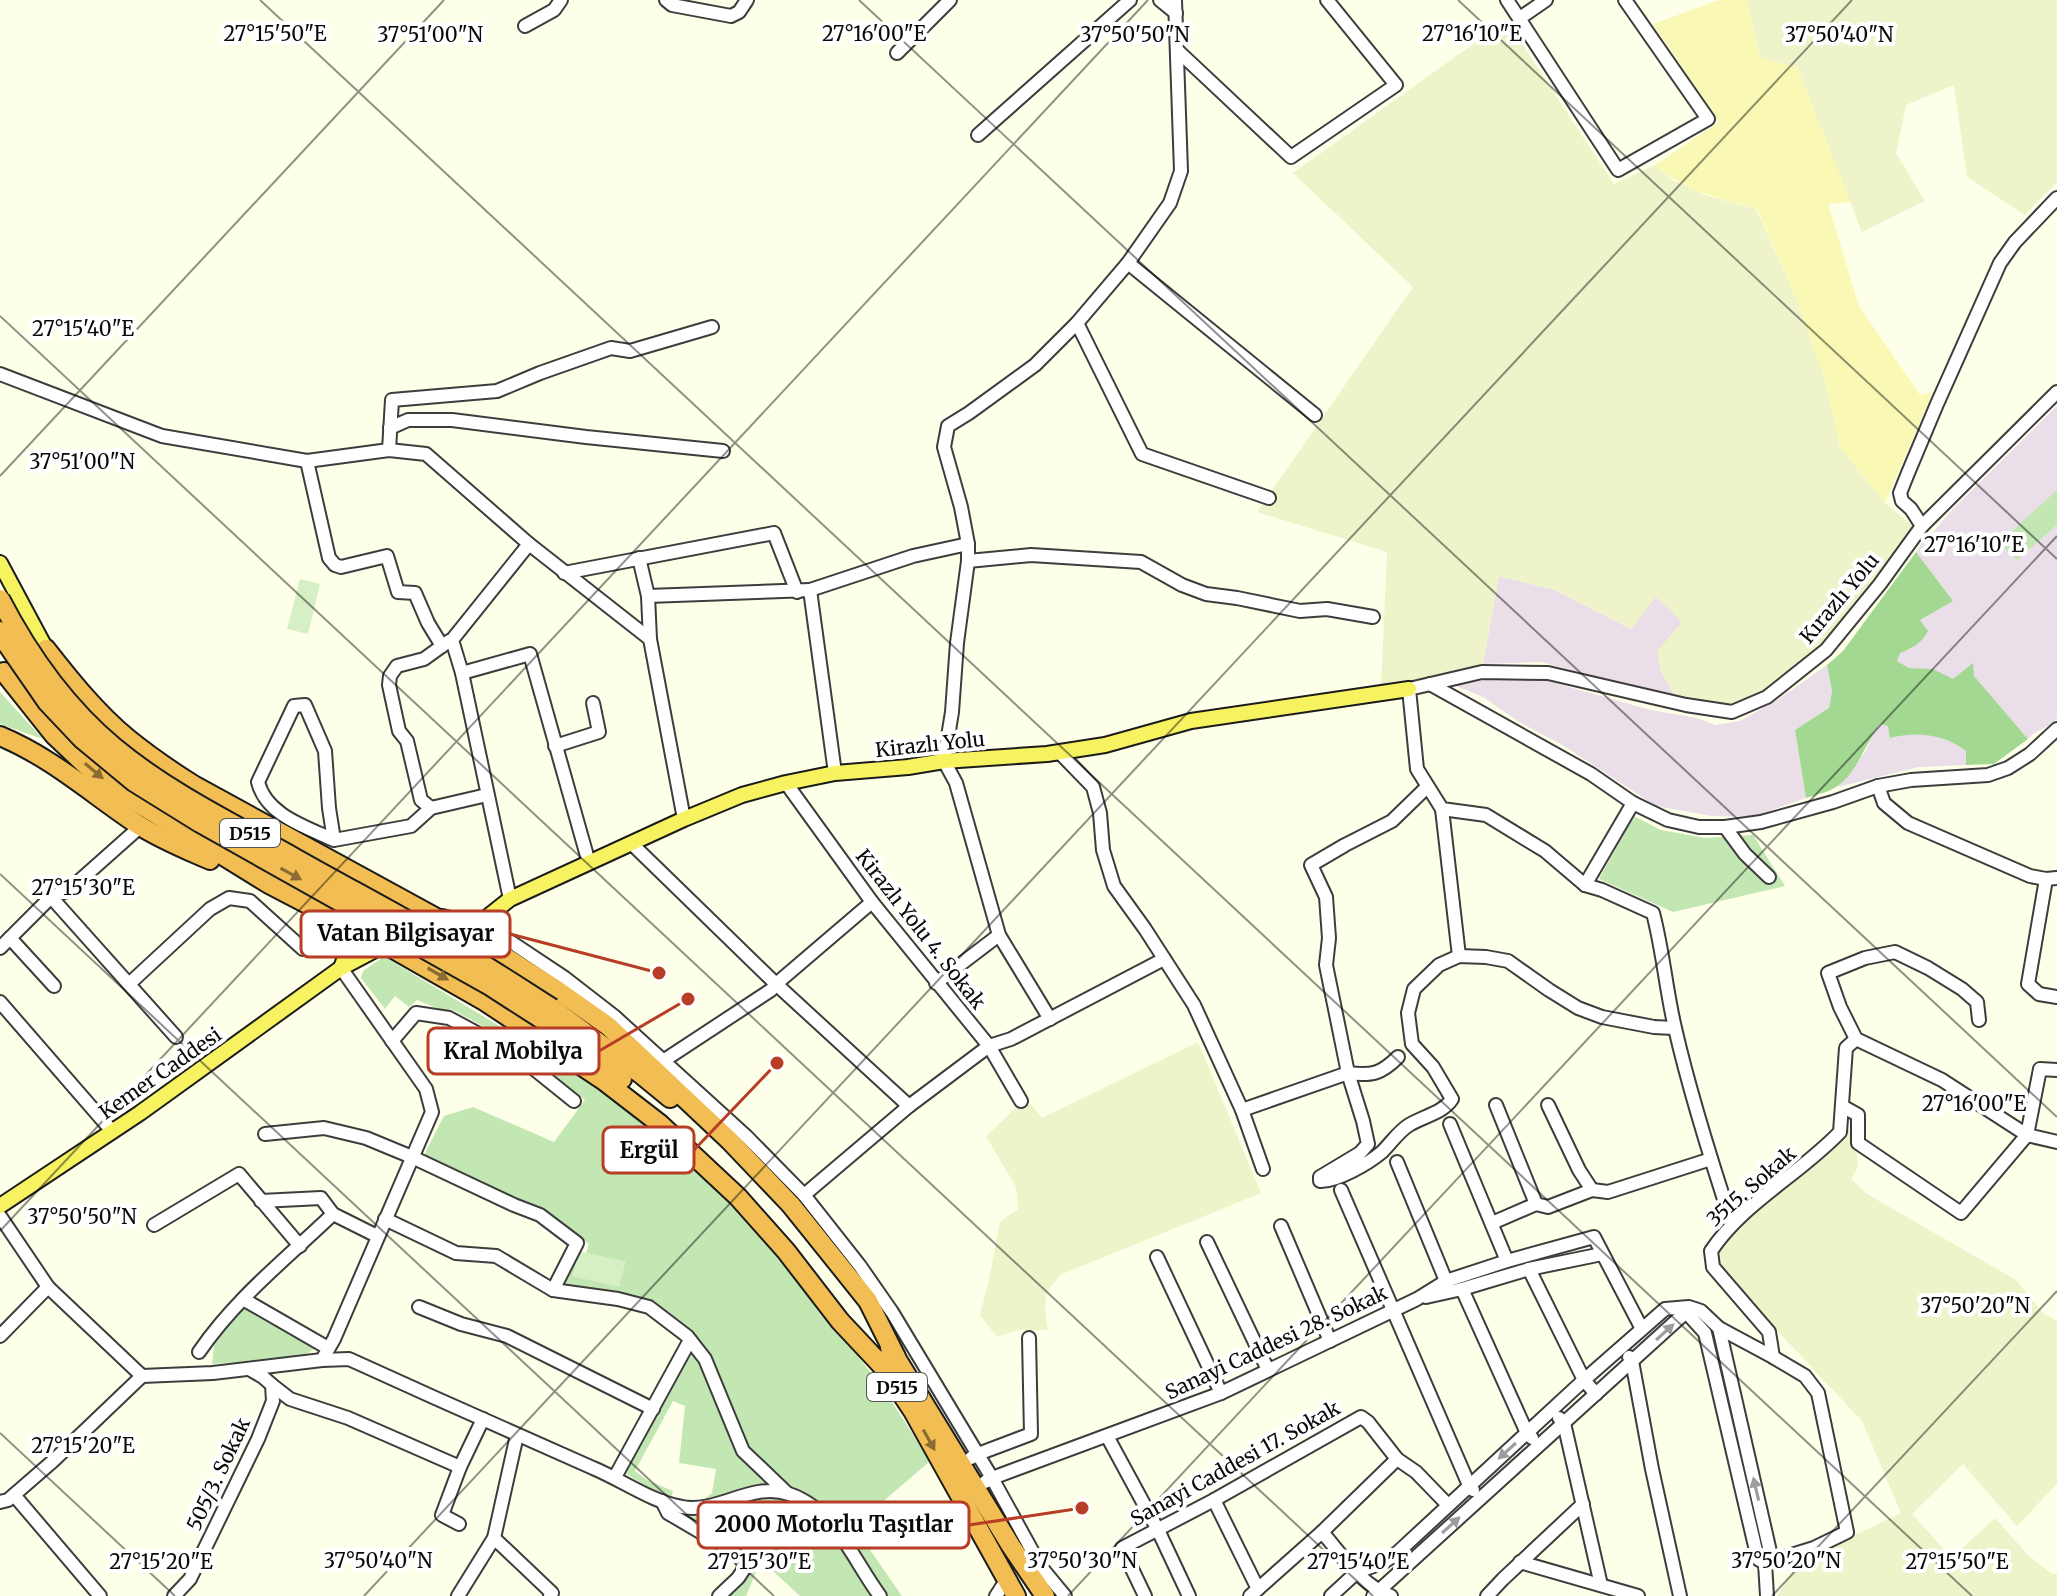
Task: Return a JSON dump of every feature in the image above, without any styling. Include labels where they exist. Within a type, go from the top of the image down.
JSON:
[{"type":"highway","name":"D515","points":[[0,599],[46,675],[113,746],[147,772],[208,810],[453,946],[547,1014],[642,1075],[723,1147],[811,1242],[859,1302],[913,1411],[1016,1596]]},
{"type":"highway","name":"D515","points":[[0,632],[47,702],[82,739],[134,782],[200,823],[490,986],[547,1014]]},
{"type":"highway","points":[[46,649],[88,701],[124,736],[155,760],[195,786],[493,949],[557,990],[659,1064],[806,1222],[868,1301],[890,1363]]},
{"type":"highway","points":[[1,670],[54,735],[120,792],[269,884],[486,1002],[603,1080],[660,1124],[738,1197],[786,1251],[840,1321],[890,1363]]},
{"type":"highway","points":[[54,735],[54,715],[59,708],[73,700],[88,701]]},
{"type":"highway","points":[[0,736],[41,756],[168,842],[269,884]]},
{"type":"highway","name":"D515","points":[[890,1363],[962,1465],[1045,1596]]},
{"type":"main road","points":[[0,563],[46,649],[28,667],[19,671],[1,670]]},
{"type":"main road","points":[[0,632],[30,621]]},
{"type":"main road","name":"Kirazlı Yolu","points":[[481,922],[510,899],[631,843],[742,795],[786,783],[835,773],[1059,752],[1105,745],[1191,721],[1409,689]]},
{"type":"main road","points":[[427,914],[481,922],[481,938],[493,949]]},
{"type":"main road","points":[[341,968],[350,944],[349,925]]},
{"type":"main road","name":"Kemer Caddesi","points":[[0,1206],[112,1131],[341,968],[388,946]]},
{"type":"street","points":[[525,26],[554,10],[561,0]]},
{"type":"street","points":[[666,0],[672,5],[731,16],[739,12],[747,0]]},
{"type":"street","points":[[897,53],[950,0]]},
{"type":"street","points":[[978,135],[1130,0]]},
{"type":"street","points":[[1050,1019],[999,935],[956,783],[944,761],[952,712],[968,544],[944,447],[948,426],[1035,365],[1077,323],[1128,263],[1170,203],[1181,171],[1178,51],[1175,6],[1160,0]]},
{"type":"street","points":[[1178,51],[1291,157],[1396,85],[1327,0]]},
{"type":"street","points":[[1507,0],[1618,170],[1708,119],[1625,0]]},
{"type":"street","points":[[1520,18],[1546,0]]},
{"type":"street","points":[[1922,526],[1902,501],[1900,493],[1908,473],[2000,263],[2015,242],[2057,198]]},
{"type":"street","points":[[1128,263],[1315,415]]},
{"type":"street","points":[[1077,323],[1142,454],[1269,498]]},
{"type":"street","points":[[389,450],[392,400],[497,391],[611,348],[630,351],[712,327]]},
{"type":"street","points":[[0,374],[162,436],[307,461],[389,450],[426,454],[564,573],[650,639]]},
{"type":"street","name":"Kırazlı Yolu","points":[[1409,689],[1482,672],[1548,673],[1686,705],[1732,712],[1767,697],[1826,650],[1922,526],[2057,392]]},
{"type":"street","points":[[390,428],[408,420],[452,420],[723,451]]},
{"type":"street","points":[[307,461],[329,558],[341,567],[387,556],[398,592],[415,593],[428,623],[447,643],[462,673],[510,899]]},
{"type":"street","points":[[564,573],[774,533],[804,591],[835,773]]},
{"type":"street","points":[[431,808],[421,800],[407,741],[399,731],[389,685],[390,676],[397,666],[424,659],[447,643],[529,544]]},
{"type":"street","points":[[648,596],[804,591],[913,556],[968,544]]},
{"type":"street","points":[[968,561],[1031,555],[1141,562],[1182,585],[1206,594],[1300,611],[1327,609],[1373,617]]},
{"type":"street","points":[[639,558],[648,596],[650,639],[684,819]]},
{"type":"street","points":[[462,673],[530,654],[589,863]]},
{"type":"street","points":[[1430,684],[1591,774],[1633,803],[1668,820],[1699,827],[1725,827],[1775,818],[1878,786],[1911,780],[1988,775],[2008,768],[2030,754],[2057,729]]},
{"type":"street","points":[[1409,689],[1417,769],[1442,809],[1459,956]]},
{"type":"street","points":[[555,746],[599,732],[593,703]]},
{"type":"street","points":[[334,840],[325,751],[305,705],[294,706],[258,782],[261,794],[283,815],[334,840],[411,826],[431,808],[487,795]]},
{"type":"street","points":[[1059,752],[1093,787],[1100,813],[1103,850],[1114,886],[1194,1005],[1242,1110],[1263,1169]]},
{"type":"street","name":"Kirazlı Yolu 4. Sokak","points":[[786,783],[872,902],[989,1046],[1021,1101]]},
{"type":"street","points":[[1878,786],[1884,803],[1908,823],[2030,876],[2052,879],[2028,984],[2039,994],[2057,997]]},
{"type":"street","points":[[1427,787],[1392,821],[1311,865],[1326,897],[1329,938],[1326,965],[1348,1073],[1368,1144],[1360,1153],[1320,1177],[1320,1181],[1360,1166],[1381,1153],[1407,1126],[1447,1107],[1452,1099],[1433,1067],[1412,1044],[1408,1013],[1414,989],[1439,965],[1459,956],[1508,961],[1578,1008],[1602,1017],[1674,1028]]},
{"type":"street","points":[[1585,885],[1633,803]]},
{"type":"street","points":[[1442,809],[1486,815],[1545,851],[1585,885],[1653,913],[1674,1028],[1732,1224]]},
{"type":"street","points":[[54,986],[5,943],[51,897],[69,890],[141,826]]},
{"type":"street","points":[[1725,827],[1745,854],[1769,877]]},
{"type":"street","points":[[631,843],[776,984],[909,1106]]},
{"type":"street","points":[[51,897],[176,1037]]},
{"type":"street","points":[[129,984],[210,909],[229,898],[250,901],[303,949],[317,943],[325,934],[331,916]]},
{"type":"street","points":[[659,1064],[771,990],[872,902]]},
{"type":"street","points":[[481,922],[565,978],[614,1016],[659,1064],[747,1137],[804,1195],[892,1312],[978,1454],[1041,1567],[1065,1596]]},
{"type":"street","points":[[936,983],[999,935]]},
{"type":"street","points":[[1979,1020],[1977,1002],[1962,989],[1895,952],[1865,958],[1828,973],[1856,1039],[1942,1080],[2027,1135],[2057,1142]]},
{"type":"street","points":[[804,1195],[909,1106],[989,1046],[1011,1039],[1164,959]]},
{"type":"street","points":[[325,1354],[432,1112],[426,1089],[341,968]]},
{"type":"street","points":[[0,1002],[112,1131]]},
{"type":"street","points":[[392,1041],[416,1013],[449,1018],[523,1060],[574,1101]]},
{"type":"street","name":"3515. Sokak","points":[[1773,1357],[1769,1332],[1713,1267],[1711,1251],[1732,1224],[1800,1170],[1840,1132],[1846,1048],[1856,1039]]},
{"type":"street","points":[[1242,1110],[1348,1073],[1366,1075],[1385,1070],[1398,1057]]},
{"type":"street","points":[[1842,1106],[1858,1115],[1858,1143],[1961,1213],[2027,1135],[2040,1069],[2057,1070]]},
{"type":"street","points":[[1496,1105],[1536,1204]]},
{"type":"street","points":[[1548,1105],[1592,1190]]},
{"type":"street","points":[[1450,1124],[1507,1261]]},
{"type":"street","points":[[265,1134],[324,1128],[366,1138],[540,1215],[577,1243],[553,1290]]},
{"type":"street","points":[[1492,1223],[1536,1204],[1548,1207],[1592,1190],[1608,1192],[1711,1159]]},
{"type":"street","points":[[1397,1162],[1446,1281]]},
{"type":"street","points":[[154,1225],[239,1174],[300,1246]]},
{"type":"street","points":[[1341,1190],[1469,1485],[1481,1498]]},
{"type":"street","points":[[261,1201],[321,1198],[333,1214],[377,1236]]},
{"type":"street","points":[[199,1352],[213,1330],[243,1299],[333,1214]]},
{"type":"street","points":[[0,1216],[48,1287],[142,1376]]},
{"type":"street","points":[[385,1219],[456,1253],[496,1256],[553,1290],[618,1299],[649,1307],[690,1340],[705,1359],[743,1451],[788,1493],[827,1519],[880,1596]]},
{"type":"street","points":[[1281,1226],[1330,1341]]},
{"type":"street","name":"Sanayi Caddesi 28. Sokak","points":[[976,1489],[992,1478],[1221,1393],[1417,1299],[1446,1281],[1594,1237],[1602,1254]]},
{"type":"street","points":[[1207,1242],[1268,1370]]},
{"type":"street","points":[[1417,1299],[1529,1269],[1602,1254],[1642,1329]]},
{"type":"street","points":[[1157,1257],[1221,1393]]},
{"type":"street","points":[[1529,1269],[1584,1380],[1596,1394]]},
{"type":"street","points":[[0,1336],[48,1287]]},
{"type":"street","points":[[1462,1289],[1527,1433],[1538,1446]]},
{"type":"street","points":[[243,1299],[325,1354],[349,1359],[615,1477],[662,1501],[686,1508],[711,1506],[767,1491],[788,1493]]},
{"type":"street","points":[[419,1307],[461,1324],[507,1336],[653,1409]]},
{"type":"street","points":[[1331,1596],[1357,1572],[1384,1562],[1397,1553],[1665,1309],[1689,1307],[1701,1311],[1719,1328],[1805,1376],[1818,1393],[1847,1532],[1814,1548],[1765,1563],[1758,1559],[1705,1333],[1686,1312],[1375,1594]]},
{"type":"street","points":[[1705,1333],[1719,1328]]},
{"type":"street","points":[[1719,1328],[1771,1556],[1765,1563],[1767,1596]]},
{"type":"street","points":[[962,1465],[978,1454],[1031,1434],[1029,1338]]},
{"type":"street","points":[[615,1477],[690,1340]]},
{"type":"street","points":[[1621,1348],[1632,1361],[1680,1596]]},
{"type":"street","points":[[0,1502],[8,1500],[53,1461],[142,1376],[251,1370],[325,1354]]},
{"type":"street","points":[[251,1370],[290,1399],[348,1418],[460,1467]]},
{"type":"street","name":"505/3. Sokak","points":[[174,1596],[190,1579],[258,1439],[273,1401],[272,1385]]},
{"type":"street","points":[[1553,1410],[1564,1423],[1601,1585]]},
{"type":"street","name":"Sanayi Caddesi 17. Sokak","points":[[1145,1596],[1122,1548],[1361,1417],[1397,1459]]},
{"type":"street","points":[[459,1524],[442,1515],[483,1419]]},
{"type":"street","points":[[458,1596],[494,1538],[517,1435]]},
{"type":"street","points":[[1107,1436],[1158,1530],[1189,1596]]},
{"type":"street","points":[[1214,1500],[1254,1592],[1397,1459],[1416,1472],[1448,1505]]},
{"type":"street","points":[[14,1495],[100,1596]]},
{"type":"street","points":[[662,1501],[668,1513],[731,1550],[743,1561],[744,1569],[738,1578],[719,1596]]},
{"type":"street","points":[[1487,1596],[1583,1504]]},
{"type":"street","points":[[1322,1532],[1375,1594],[1391,1596]]},
{"type":"street","points":[[494,1538],[552,1595]]},
{"type":"street","points":[[1520,1562],[1638,1596]]},
{"type":"street","points":[[996,1596],[1007,1579]]},
{"type":"shaded area","points":[[1747,0],[2057,0],[2057,182],[2025,215],[1967,177],[1954,85],[1906,105],[1896,153],[1925,201],[1862,232],[1797,67],[1760,58]]},
{"type":"shaded area","points":[[1504,22],[1514,32],[1614,184],[1655,165],[1673,180],[1708,196],[1756,209],[1790,283],[1825,379],[1840,447],[1885,503],[1913,526],[1826,643],[1763,693],[1731,706],[1676,698],[1660,669],[1657,651],[1682,622],[1656,597],[1631,629],[1555,590],[1499,576],[1483,664],[1355,698],[1381,687],[1387,552],[1257,512],[1413,287],[1293,173]]},
{"type":"shaded area","points":[[2057,406],[2057,490],[2017,560],[2057,525],[2057,719],[2028,739],[1974,676],[1954,680],[1933,669],[1909,668],[1897,661],[1899,653],[1913,648],[1920,620],[1953,601],[1916,552],[1951,511]]},
{"type":"shaded area","points":[[2057,490],[2057,525],[2017,560],[1999,543]]},
{"type":"shaded area","points":[[1916,552],[1953,601],[1920,620],[1928,631],[1916,645],[1900,653],[1897,661],[1909,668],[1933,669],[1953,679],[1973,663],[1974,676],[2028,739],[1994,764],[1966,765],[1966,751],[1957,745],[1920,735],[1890,738],[1888,726],[1880,724],[1843,782],[1806,798],[1795,730],[1829,708],[1832,691],[1827,665],[1843,651]]},
{"type":"shaded area","points":[[1499,576],[1555,590],[1631,629],[1655,596],[1682,622],[1660,669],[1676,698],[1541,662],[1483,664]]},
{"type":"shaded area","points":[[300,579],[320,584],[308,634],[287,629]]},
{"type":"shaded area","points":[[1827,665],[1832,691],[1829,708],[1795,730],[1806,798],[1752,817],[1712,816],[1656,806],[1483,697],[1454,685],[1511,676],[1537,678],[1715,725],[1740,721],[1779,699]]},
{"type":"shaded area","points":[[0,692],[43,739],[0,724]]},
{"type":"shaded area","points":[[1880,724],[1888,726],[1891,738],[1908,733],[1932,735],[1957,744],[1966,751],[1966,765],[1919,767],[1838,787],[1866,751]]},
{"type":"shaded area","points":[[1634,816],[1661,830],[1705,838],[1753,835],[1785,886],[1673,912],[1599,879]]},
{"type":"shaded area","points":[[382,958],[525,1042],[636,1117],[722,1196],[824,1313],[893,1404],[929,1462],[858,1523],[859,1534],[902,1596],[887,1596],[810,1499],[755,1459],[708,1355],[653,1304],[562,1287],[560,1284],[579,1251],[573,1276],[619,1286],[625,1262],[586,1253],[589,1244],[545,1214],[424,1158],[444,1116],[473,1107],[554,1142],[585,1100],[494,1032],[451,1009],[446,1012],[417,1000],[409,1007],[395,996],[385,1009],[361,978],[363,971]]},
{"type":"shaded area","points":[[1198,1042],[1261,1193],[1060,1275],[1046,1296],[1048,1330],[1017,1330],[997,1337],[980,1315],[1000,1222],[1018,1209],[1016,1187],[986,1136],[1017,1107],[1031,1104],[1042,1118]]},
{"type":"shaded area","points":[[1851,1128],[1858,1167],[1851,1179],[1867,1194],[2016,1280],[2043,1313],[2057,1321],[2057,1484],[2017,1526],[1963,1464],[1912,1514],[1952,1558],[1995,1518],[2028,1555],[2052,1574],[2057,1574],[2057,1596],[1777,1596],[1792,1572],[1809,1557],[1901,1513],[1862,1421],[1741,1292],[1720,1266],[1719,1255],[1721,1246],[1733,1232],[1825,1157]]},
{"type":"shaded area","points":[[579,1251],[625,1262],[619,1287],[573,1276]]},
{"type":"shaded area","points":[[242,1305],[314,1348],[298,1356],[212,1364],[215,1337]]},
{"type":"shaded area","points":[[689,1351],[718,1402],[735,1444],[775,1485],[754,1485],[705,1501],[712,1493],[716,1469],[679,1463],[685,1406],[673,1401],[635,1471],[673,1491],[671,1498],[626,1474],[642,1435]]},
{"type":"shaded area","points":[[762,1496],[787,1500],[815,1517],[837,1540],[874,1596],[800,1596],[761,1560],[746,1596],[725,1596],[748,1566],[745,1558],[728,1534],[718,1526],[713,1523],[706,1525],[670,1511],[708,1513]]},
{"type":"sand","points":[[1719,0],[1747,0],[1760,58],[1797,67],[1851,202],[1828,204],[1859,306],[1920,395],[1933,392],[1885,503],[1840,447],[1825,379],[1790,283],[1757,209],[1691,188],[1655,165],[1719,122],[1653,24]]},
{"type":"place","name":"Vatan Bilgisayar","points":[[659,973]]},
{"type":"place","name":"Kral Mobilya","points":[[688,999]]},
{"type":"place","name":"Ergül","points":[[777,1063]]},
{"type":"place","name":"2000 Motorlu Taşıtlar","points":[[1082,1508]]}]
